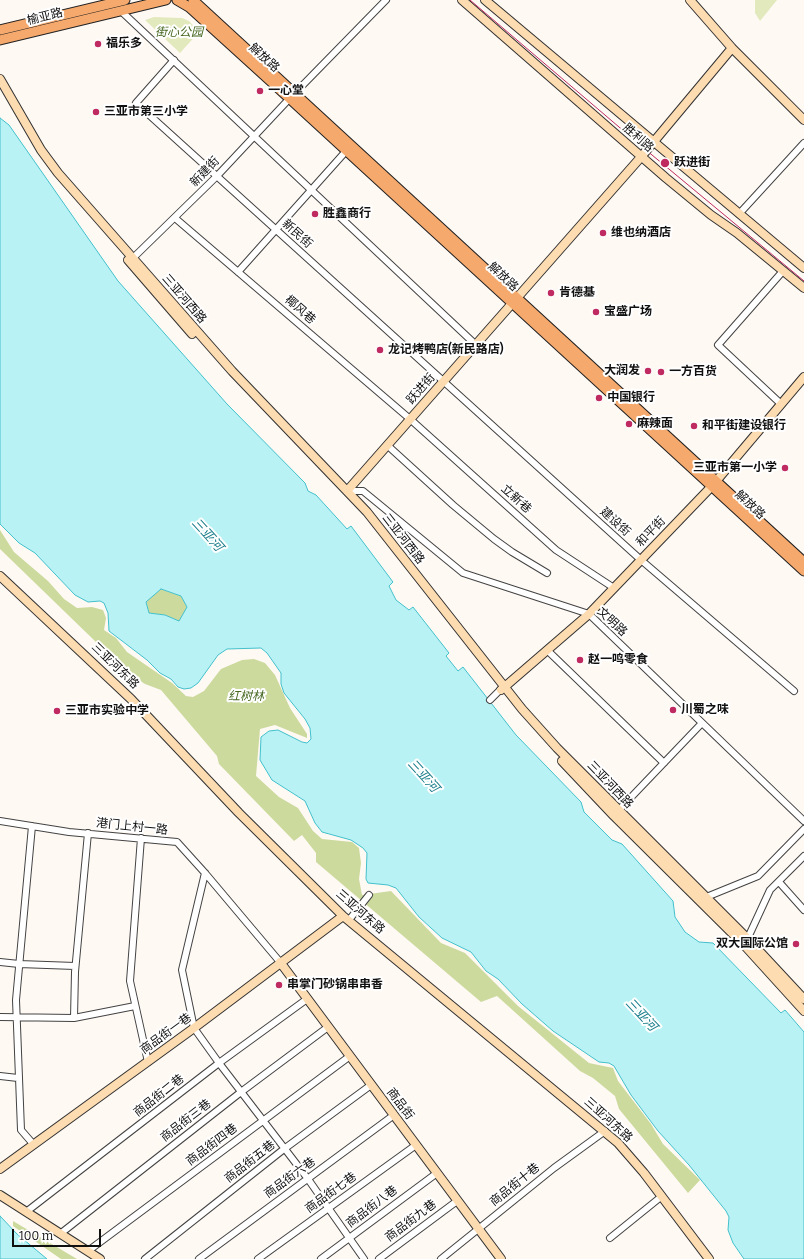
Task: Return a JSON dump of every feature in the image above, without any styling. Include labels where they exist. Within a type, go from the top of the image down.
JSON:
[{"type":"main road","name":"榆亚路","points":[[0,30],[125,0]]},
{"type":"main road","name":"榆亚路","points":[[0,40],[166,0]]},
{"type":"main road","name":"解放路","points":[[193,0],[292,95],[714,484],[804,571]]},
{"type":"main road","name":"解放路","points":[[182,1],[292,95],[347,150],[515,301]]},
{"type":"main road","name":"解放路","points":[[714,484],[804,562]]},
{"type":"street","name":"新建街","points":[[133,258],[217,176],[292,95],[386,0]]},
{"type":"street","name":"胜利路","points":[[462,0],[711,215],[737,233],[804,288]]},
{"type":"street","name":"胜利路","points":[[485,0],[804,268]]},
{"type":"street","points":[[690,0],[732,48],[804,120]]},
{"type":"street","points":[[121,11],[476,345]]},
{"type":"street","name":"跃进街","points":[[347,491],[515,301],[641,156],[732,48]]},
{"type":"street","name":"新民街","points":[[174,60],[136,103],[443,382]]},
{"type":"street","name":"三亚河西路","points":[[0,79],[41,150],[232,371],[347,491],[384,534],[532,729],[804,999]]},
{"type":"street","name":"三亚河西路","points":[[0,90],[27,137],[53,173],[224,370],[348,499],[502,689]]},
{"type":"street","points":[[739,214],[804,143]]},
{"type":"street","points":[[238,272],[347,150]]},
{"type":"street","name":"椰风巷","points":[[175,218],[410,419]]},
{"type":"street","points":[[782,404],[718,345],[784,271]]},
{"type":"street","name":"和平街","points":[[502,689],[588,614],[614,588],[714,484],[804,377]]},
{"type":"street","name":"建设街","points":[[443,382],[641,560],[794,691]]},
{"type":"street","name":"立新巷","points":[[410,419],[556,550],[614,588]]},
{"type":"street","points":[[387,445],[453,505],[500,543],[547,573]]},
{"type":"street","name":"文明路","points":[[347,491],[363,491],[463,572],[588,614],[804,821]]},
{"type":"street","name":"三亚河东路","points":[[0,576],[132,699],[239,812],[346,918],[605,1131],[624,1149],[662,1196],[709,1259]]},
{"type":"street","points":[[547,650],[664,763]]},
{"type":"street","points":[[490,700],[502,689]]},
{"type":"street","points":[[616,813],[702,723]]},
{"type":"street","name":"港门上村一路","points":[[0,821],[88,833],[177,842],[280,962]]},
{"type":"street","points":[[32,826],[16,1000],[21,1130],[34,1145]]},
{"type":"street","points":[[702,898],[758,876],[804,829]]},
{"type":"street","points":[[74,1018],[75,966],[88,833]]},
{"type":"street","points":[[141,838],[130,981],[148,1062]]},
{"type":"street","points":[[746,942],[770,890],[804,856]]},
{"type":"street","points":[[205,873],[182,970],[194,1028],[308,1179],[364,1259]]},
{"type":"street","points":[[779,882],[804,910]]},
{"type":"street","points":[[346,918],[369,895]]},
{"type":"street","name":"商品街一巷","points":[[0,1169],[194,1028],[280,962],[346,918]]},
{"type":"street","name":"三亚河西路","points":[[746,942],[804,1011]]},
{"type":"street","points":[[0,962],[75,966]]},
{"type":"street","name":"商品街","points":[[280,962],[501,1259]]},
{"type":"street","name":"商品街二巷","points":[[26,1212],[219,1063],[307,999]]},
{"type":"street","points":[[0,1017],[17,1016],[74,1018],[135,1006]]},
{"type":"street","name":"商品街三巷","points":[[60,1234],[241,1092],[328,1027]]},
{"type":"street","name":"商品街四巷","points":[[88,1251],[350,1056]]},
{"type":"street","points":[[0,1076],[18,1078]]},
{"type":"street","name":"商品街五巷","points":[[145,1259],[284,1149],[371,1085]]},
{"type":"street","name":"商品街六巷","points":[[199,1259],[394,1115]]},
{"type":"street","name":"商品街十巷","points":[[441,1259],[479,1230],[554,1168],[605,1131]]},
{"type":"street","name":"商品街七巷","points":[[258,1259],[416,1145]]},
{"type":"street","name":"商品街八巷","points":[[321,1259],[437,1173]]},
{"type":"street","points":[[0,1195],[100,1259]]},
{"type":"street","points":[[610,1238],[662,1196]]},
{"type":"street","name":"商品街九巷","points":[[379,1259],[457,1200]]},
{"type":"green space","points":[[755,0],[777,0],[760,21],[755,13]]},
{"type":"green space","name":"街心公园","points":[[154,17],[182,18],[189,21],[199,32],[180,53],[145,20]]},
{"type":"green space","name":"红树林","points":[[0,530],[14,552],[48,581],[64,599],[77,608],[92,607],[103,610],[106,618],[104,630],[116,638],[127,652],[172,683],[186,696],[193,697],[204,691],[221,669],[242,660],[254,659],[265,663],[275,675],[290,708],[307,734],[307,738],[275,725],[260,729],[256,776],[279,797],[298,808],[313,831],[322,839],[352,842],[359,848],[361,863],[359,879],[362,895],[391,891],[441,943],[465,953],[518,1006],[589,1063],[613,1068],[618,1081],[651,1124],[663,1144],[700,1180],[688,1193],[619,1109],[615,1096],[593,1078],[580,1071],[497,996],[481,1002],[316,862],[316,853],[302,835],[294,841],[219,764],[217,756],[161,690],[145,684],[129,674],[0,549]]},
{"type":"green space","points":[[161,589],[181,596],[187,607],[179,622],[165,615],[149,613],[146,601]]},
{"type":"green space","points":[[13,1221],[77,1259],[61,1259],[13,1226]]},
{"type":"water","name":"三亚河","points":[[0,118],[9,125],[118,281],[227,404],[305,483],[308,491],[316,495],[347,529],[351,526],[393,582],[389,586],[396,600],[409,610],[413,607],[449,653],[446,656],[458,671],[463,667],[516,735],[581,802],[584,812],[612,840],[622,844],[673,901],[675,917],[685,932],[699,942],[713,943],[781,1013],[785,1010],[804,1032],[804,1259],[744,1259],[733,1243],[728,1230],[729,1217],[726,1211],[689,1165],[658,1131],[631,1095],[614,1066],[609,1063],[599,1062],[553,1031],[522,1004],[498,979],[486,971],[471,952],[442,938],[419,917],[396,888],[388,885],[368,883],[366,879],[367,853],[363,848],[351,840],[322,832],[315,823],[305,801],[272,780],[260,760],[261,737],[269,731],[278,730],[302,742],[307,743],[311,739],[310,728],[305,719],[284,693],[281,684],[281,673],[267,653],[261,648],[227,649],[218,655],[198,683],[191,688],[184,689],[178,687],[171,679],[160,673],[147,660],[109,631],[108,613],[104,603],[100,601],[88,602],[75,595],[35,553],[19,543],[0,524]],"holes":[[[161,589],[181,596],[187,607],[179,621],[165,615],[149,613],[146,602]]]},
{"type":"water","points":[[0,1216],[17,1234],[47,1259],[0,1259]]},
{"type":"tram line","points":[[470,0],[646,150],[804,281]]},
{"type":"place","name":"福乐多","points":[[98,44]]},
{"type":"place","name":"一心堂","points":[[260,91]]},
{"type":"place","name":"三亚市第三小学","points":[[96,112]]},
{"type":"place","name":"跃进街","points":[[665,163]]},
{"type":"place","name":"胜鑫商行","points":[[315,214]]},
{"type":"place","name":"维也纳酒店","points":[[603,233]]},
{"type":"place","name":"肯德基","points":[[551,293]]},
{"type":"place","name":"宝盛广场","points":[[596,312]]},
{"type":"place","name":"龙记烤鸭店(新民路店)","points":[[380,350]]},
{"type":"place","name":"大润发","points":[[648,371]]},
{"type":"place","name":"一方百货","points":[[661,372]]},
{"type":"place","name":"中国银行","points":[[599,398]]},
{"type":"place","name":"麻辣面","points":[[629,424]]},
{"type":"place","name":"和平街建设银行","points":[[694,426]]},
{"type":"place","name":"三亚市第一小学","points":[[785,468]]},
{"type":"place","name":"赵一鸣零食","points":[[580,660]]},
{"type":"place","name":"川蜀之味","points":[[673,710]]},
{"type":"place","name":"三亚市实验中学","points":[[57,711]]},
{"type":"place","name":"双大国际公馆","points":[[796,944]]},
{"type":"place","name":"串掌门砂锅串串香","points":[[279,985]]}]
